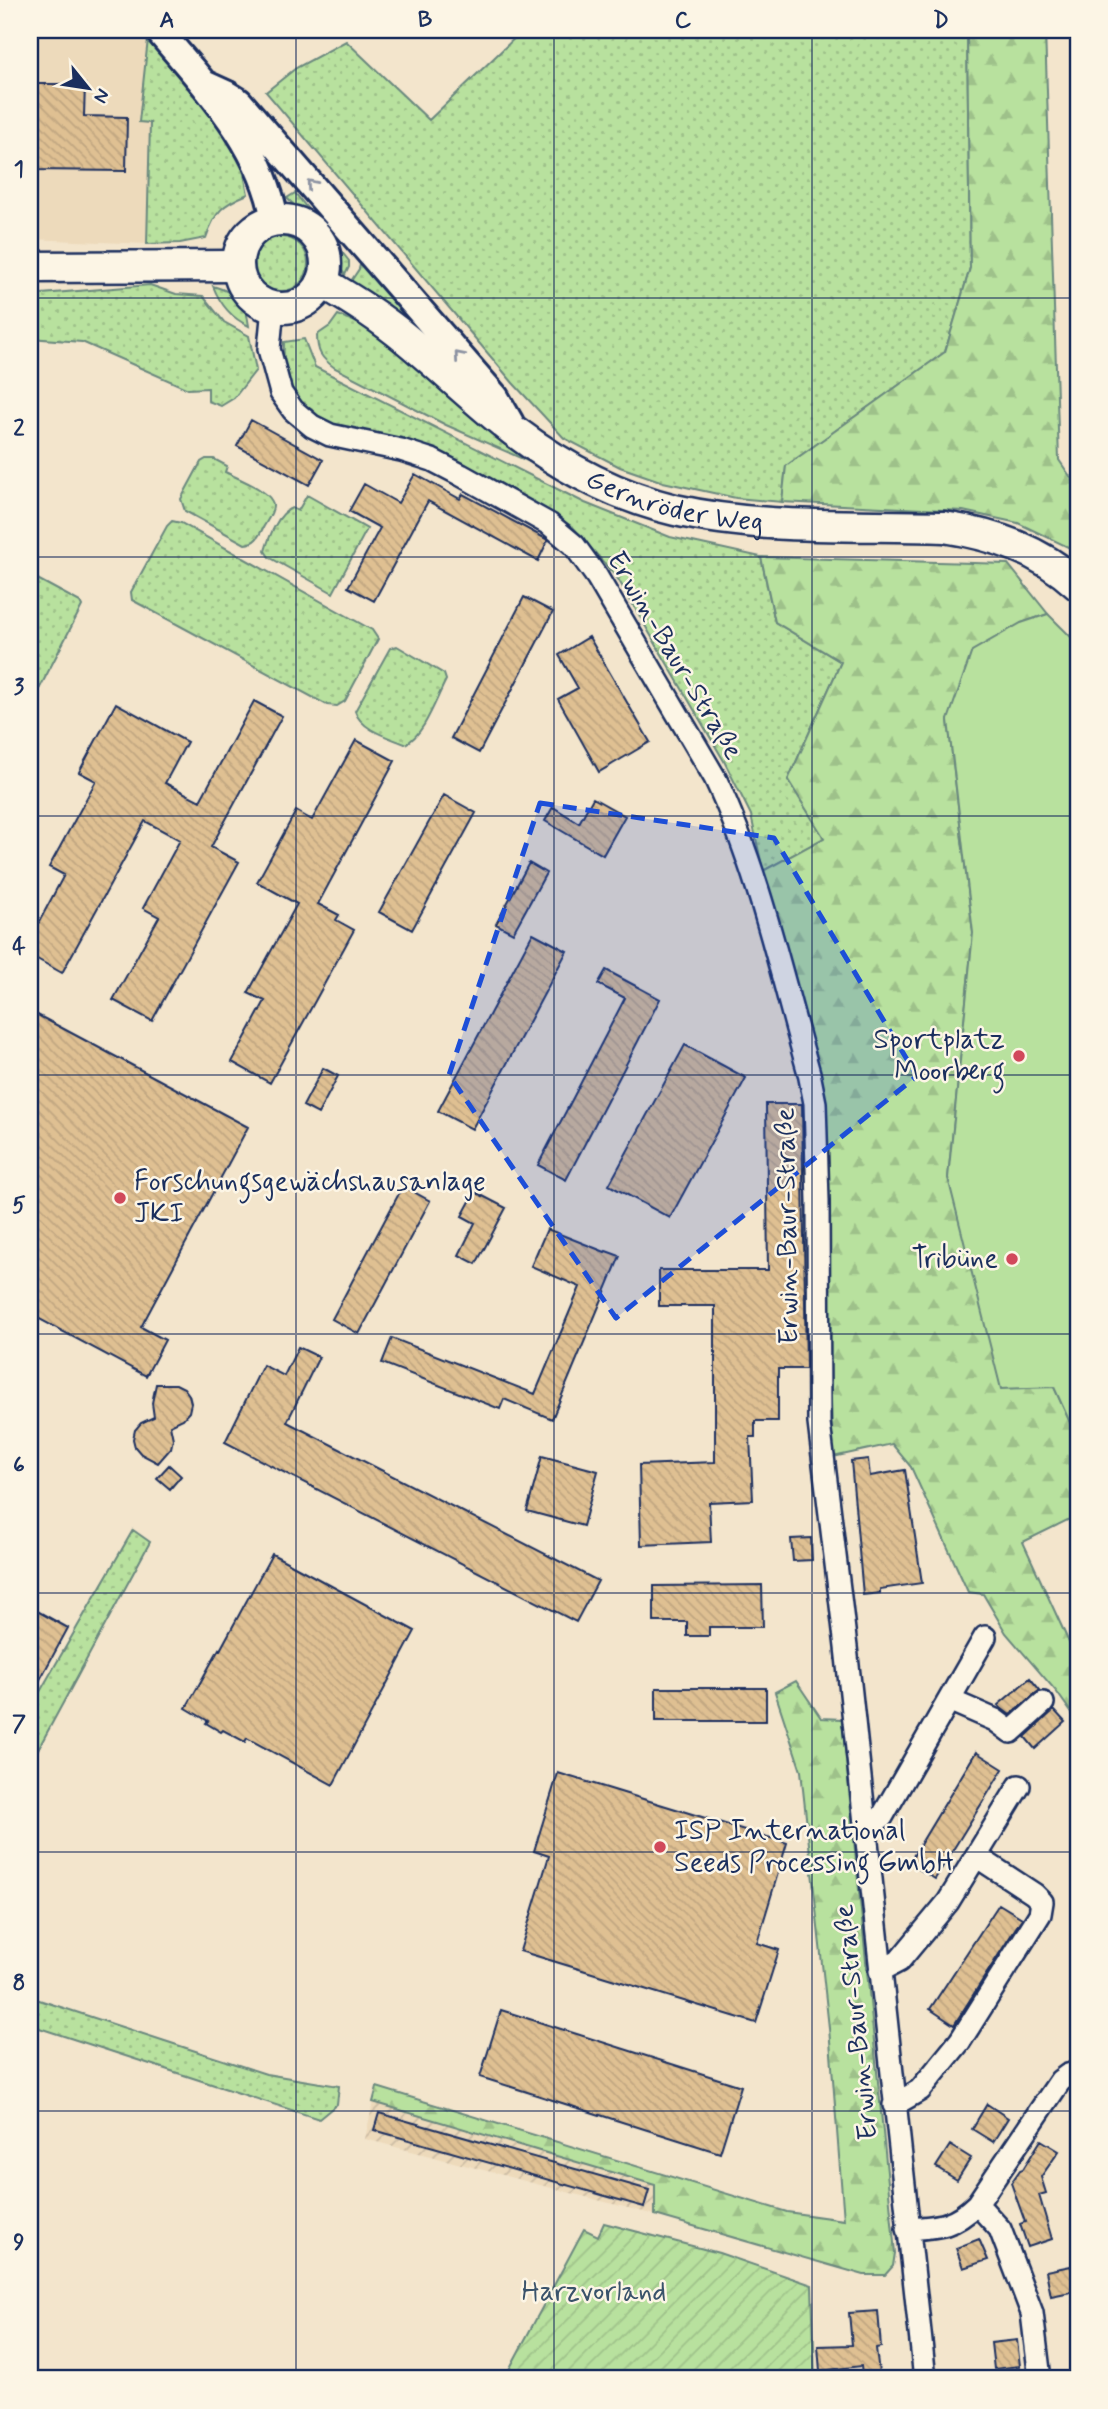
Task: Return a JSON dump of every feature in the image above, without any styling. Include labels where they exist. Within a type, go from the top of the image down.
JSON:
[{"type":"main road","points":[[275,220],[297,222],[315,235],[325,255],[326,266],[322,282],[313,295],[289,307],[273,307],[258,301],[242,281],[238,266],[242,247],[249,234],[261,225],[275,220]]},
{"type":"main road","points":[[30,267],[238,266]]},
{"type":"main road","name":"Gernröder Weg","points":[[322,282],[365,307],[404,337],[514,431],[567,466],[619,492],[700,515],[741,520],[944,527],[975,532],[1010,542],[1037,555],[1063,571],[1078,585]]},
{"type":"street","points":[[158,30],[239,130],[261,172],[275,220]]},
{"type":"street","points":[[204,85],[226,93],[239,102],[258,123],[495,397],[514,431]]},
{"type":"street","name":"Erwin-Baur-Straße","points":[[273,307],[269,349],[281,393],[293,410],[330,435],[401,450],[432,460],[549,524],[574,545],[597,577],[715,778],[731,812],[753,875],[815,1103],[819,1423],[925,2379]]},
{"type":"street","points":[[865,1829],[882,1817],[985,1637]]},
{"type":"street","points":[[949,1700],[995,1720],[1011,1732],[1043,1703]]},
{"type":"street","points":[[880,1971],[899,1961],[921,1938],[948,1902],[1019,1786]]},
{"type":"street","points":[[894,2105],[920,2090],[960,2041],[1040,1914],[1042,1902],[1034,1894],[976,1856]]},
{"type":"street","points":[[907,2229],[945,2227],[964,2217],[977,2204],[1060,2081],[1078,2072]]},
{"type":"street","points":[[977,2204],[1000,2229],[1032,2313],[1040,2379]]},
{"type":"highlighted area","points":[[540,803],[774,838],[917,1076],[616,1318],[449,1075]]},
{"type":"shaded area","points":[[30,30],[140,30],[148,39],[139,121],[150,122],[147,244],[30,239]]},
{"type":"shaded area","points":[[373,2102],[656,2185],[655,2215],[365,2139]]},
{"type":"green space","points":[[523,30],[967,30],[970,268],[945,352],[786,466],[782,502],[736,498],[663,482],[620,467],[564,438],[513,383],[266,92],[296,68],[346,41],[429,120]]},
{"type":"green space","points":[[967,30],[1045,30],[1059,460],[1078,488],[1078,548],[1074,550],[1018,523],[963,511],[782,502],[786,466],[945,352],[970,268]]},
{"type":"green space","points":[[148,39],[208,108],[242,164],[248,194],[232,201],[221,210],[206,238],[180,243],[147,244],[150,123],[139,122]]},
{"type":"green space","points":[[295,193],[349,261],[345,275],[335,260],[324,233],[287,198]]},
{"type":"green space","points":[[281,237],[300,245],[308,264],[300,283],[281,291],[262,283],[254,264],[262,245]]},
{"type":"green space","points":[[362,257],[460,373],[351,281],[359,269]]},
{"type":"green space","points":[[150,285],[176,294],[203,296],[224,322],[249,336],[256,370],[234,398],[221,406],[208,401],[208,388],[188,389],[82,342],[30,338],[30,295]]},
{"type":"green space","points":[[213,286],[238,299],[248,317],[249,326],[227,310]]},
{"type":"green space","points":[[338,315],[361,324],[387,342],[564,477],[446,425],[335,368],[321,354],[317,335],[330,326]]},
{"type":"green space","points":[[304,339],[315,367],[585,503],[670,537],[761,557],[775,622],[841,662],[788,780],[825,838],[763,871],[751,815],[724,761],[618,579],[573,527],[497,482],[436,453],[327,424],[310,414],[291,390],[283,369],[284,342]]},
{"type":"green space","points":[[214,459],[227,466],[225,472],[254,486],[272,501],[271,514],[255,541],[245,544],[185,511],[181,499],[201,462]]},
{"type":"green space","points":[[307,495],[367,529],[333,593],[269,557],[265,551],[278,520],[292,508],[298,511]]},
{"type":"green space","points":[[172,521],[181,523],[372,630],[378,639],[345,701],[337,706],[327,705],[132,600],[131,592]]},
{"type":"green space","points":[[761,557],[1008,564],[1048,614],[1021,623],[948,720],[973,933],[948,1178],[1078,1440],[1078,1515],[1023,1542],[1078,1662],[1078,1722],[1056,1691],[1006,1633],[983,1594],[968,1592],[911,1467],[892,1444],[833,1457],[820,1084],[763,871],[824,838],[788,780],[841,662],[775,622]]},
{"type":"green space","points":[[30,575],[80,602],[82,606],[30,707]]},
{"type":"green space","name":"Sportplatz Moorberg","points":[[1048,614],[1078,644],[1078,1440],[1054,1387],[1001,1389],[948,1178],[973,933],[948,720],[972,651],[1021,623]]},
{"type":"green space","points":[[397,646],[444,674],[446,680],[424,725],[412,740],[405,744],[369,728],[358,718],[355,711],[390,648]]},
{"type":"green space","points":[[133,1530],[150,1542],[30,1764],[30,1709]]},
{"type":"green space","points":[[796,1681],[821,1718],[842,1719],[895,2253],[893,2266],[885,2275],[864,2275],[655,2215],[655,2185],[373,2102],[377,2087],[787,2212],[844,2220],[829,2028],[801,1771],[775,1692]]},
{"type":"green space","points":[[30,1997],[266,2074],[339,2086],[337,2104],[319,2119],[30,2025]]},
{"type":"green space","name":"Harzvorland","points":[[604,2223],[719,2253],[812,2285],[815,2379],[504,2379],[584,2229],[598,2236]]},
{"type":"building","points":[[33,84],[85,84],[84,116],[127,117],[126,171],[32,170]]},
{"type":"building","points":[[251,420],[323,460],[309,485],[237,446]]},
{"type":"building","points":[[415,474],[460,499],[463,494],[548,540],[538,561],[428,501],[374,601],[348,587],[380,528],[349,511],[364,484],[398,503]]},
{"type":"building","points":[[524,597],[553,612],[479,753],[451,738]]},
{"type":"building","points":[[589,637],[650,742],[599,772],[558,699],[578,688],[559,655]]},
{"type":"building","points":[[254,701],[282,716],[211,847],[239,862],[152,1021],[113,1000],[159,917],[143,908],[180,840],[145,821],[62,973],[30,955],[30,939],[64,875],[49,867],[96,781],[79,772],[116,703],[187,742],[165,783],[200,801]]},
{"type":"building","points":[[356,740],[395,761],[318,904],[339,915],[336,920],[354,930],[270,1083],[232,1062],[265,1001],[248,993],[297,904],[257,882],[296,811],[312,820]]},
{"type":"building","points":[[444,795],[476,813],[412,930],[379,912]]},
{"type":"building","points":[[593,798],[625,816],[603,855],[545,821],[553,807],[579,823]]},
{"type":"building","points":[[529,863],[546,873],[513,933],[496,924]]},
{"type":"building","points":[[533,933],[567,951],[472,1129],[438,1111]]},
{"type":"building","points":[[606,970],[660,999],[566,1180],[538,1165],[625,998],[598,984]]},
{"type":"building","name":"Forschungsgewächshausanlage JKI","points":[[30,1011],[248,1127],[141,1327],[165,1340],[146,1376],[30,1314]]},
{"type":"building","points":[[685,1045],[746,1078],[670,1218],[609,1185]]},
{"type":"building","points":[[323,1068],[338,1076],[318,1114],[303,1106]]},
{"type":"building","points":[[766,1104],[802,1104],[806,1369],[778,1369],[778,1421],[755,1421],[755,1437],[750,1437],[753,1500],[709,1502],[711,1542],[641,1545],[639,1465],[715,1462],[715,1306],[659,1306],[659,1270],[768,1270]]},
{"type":"building","points":[[403,1186],[430,1201],[359,1334],[332,1319]]},
{"type":"building","points":[[475,1192],[506,1208],[476,1264],[459,1255],[475,1223],[462,1216]]},
{"type":"building","points":[[547,1229],[620,1256],[552,1419],[504,1399],[500,1409],[382,1363],[392,1338],[535,1394],[580,1287],[531,1266]]},
{"type":"building","points":[[298,1347],[319,1357],[287,1422],[598,1581],[576,1622],[225,1442],[263,1365],[284,1376]]},
{"type":"building","points":[[156,1384],[176,1384],[184,1388],[191,1403],[189,1412],[183,1419],[170,1425],[173,1439],[171,1448],[158,1463],[141,1454],[133,1439],[135,1430],[141,1423],[154,1417],[152,1403]]},
{"type":"building","points":[[542,1456],[598,1471],[583,1526],[527,1511]]},
{"type":"building","points":[[868,1459],[870,1476],[905,1470],[922,1583],[880,1589],[880,1593],[863,1595],[851,1461]]},
{"type":"building","points":[[169,1465],[181,1476],[170,1489],[157,1478]]},
{"type":"building","points":[[811,1538],[812,1560],[793,1561],[791,1539]]},
{"type":"building","points":[[272,1554],[415,1631],[333,1785],[247,1738],[245,1742],[223,1730],[221,1732],[186,1708]]},
{"type":"building","points":[[762,1585],[763,1627],[709,1627],[709,1636],[687,1636],[687,1622],[654,1622],[654,1586]]},
{"type":"building","points":[[30,1607],[68,1628],[30,1698]]},
{"type":"building","points":[[1030,1678],[1040,1690],[1010,1715],[998,1705]]},
{"type":"building","points":[[656,1688],[766,1688],[766,1721],[656,1721]]},
{"type":"building","points":[[1054,1710],[1065,1722],[1035,1749],[1025,1737]]},
{"type":"building","points":[[976,1752],[1003,1769],[935,1879],[909,1863]]},
{"type":"building","points":[[558,1773],[787,1843],[757,1943],[779,1950],[756,2023],[520,1951],[549,1856],[534,1851]]},
{"type":"building","points":[[999,1904],[1022,1918],[954,2025],[930,2009]]},
{"type":"building","points":[[501,2010],[741,2086],[720,2153],[480,2077]]},
{"type":"building","points":[[987,2104],[1008,2118],[993,2142],[972,2129]]},
{"type":"building","points":[[379,2113],[649,2190],[644,2207],[374,2130]]},
{"type":"building","points":[[1041,2140],[1059,2151],[1041,2177],[1046,2193],[1039,2195],[1052,2239],[1028,2247],[1020,2224],[1025,2222],[1011,2183]]},
{"type":"building","points":[[950,2145],[971,2158],[957,2180],[936,2167]]},
{"type":"building","points":[[979,2239],[988,2260],[963,2268],[956,2248]]},
{"type":"building","points":[[1071,2266],[1076,2291],[1051,2296],[1046,2271]]},
{"type":"building","points":[[878,2311],[881,2347],[876,2348],[879,2373],[862,2375],[861,2366],[820,2371],[818,2346],[852,2345],[849,2313]]},
{"type":"building","points":[[1017,2340],[1020,2366],[994,2369],[991,2343]]},
{"type":"place","name":"Sportplatz Moorberg","points":[[1019,1056]]},
{"type":"place","name":"Forschungsgewächshausanlage JKI","points":[[120,1198]]},
{"type":"place","name":"Tribüne","points":[[1012,1259]]},
{"type":"place","name":"ISP International Seeds Processing GmbH","points":[[660,1847]]}]
